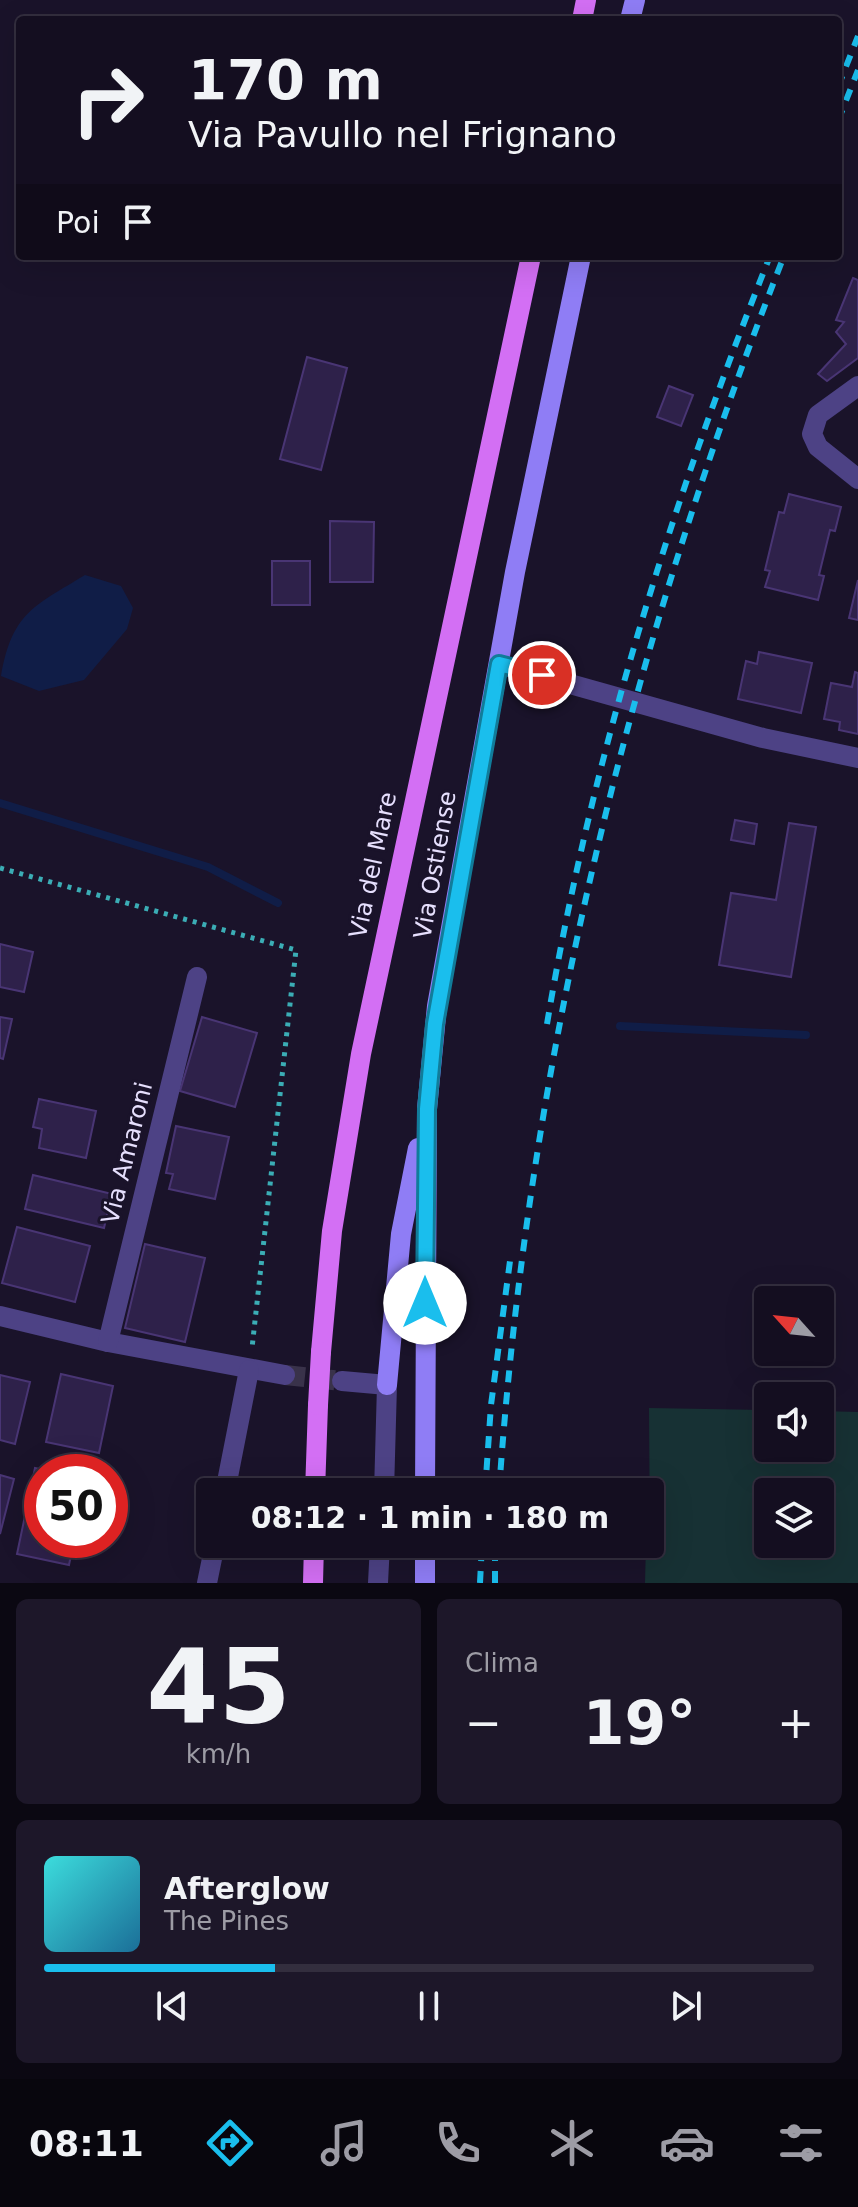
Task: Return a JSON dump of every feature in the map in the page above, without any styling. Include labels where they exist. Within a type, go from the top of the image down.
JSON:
[{"type":"main road","name":"Via del Mare","points":[[315,1478],[321,1352],[335,1213],[361,1054],[530,260]]},
{"type":"main road","name":"Via Ostiense","points":[[425,1478],[427,1109],[446,947],[580,260]]},
{"type":"main road","points":[[387,1385],[401,1234],[427,1109]]},
{"type":"main road","points":[[313,1583],[314,1558]]},
{"type":"main road","points":[[425,1558],[425,1583]]},
{"type":"street","points":[[858,386],[818,415],[812,434],[818,447],[858,479]]},
{"type":"street","points":[[499,664],[763,738],[858,758]]},
{"type":"street","name":"Via Amaroni","points":[[108,1342],[197,977]]},
{"type":"street","points":[[0,1316],[108,1342],[285,1375]]},
{"type":"street","points":[[228,1478],[249,1370]]},
{"type":"street","points":[[342,1381],[387,1385],[384,1478]]},
{"type":"street","points":[[378,1583],[379,1558]]},
{"type":"path","points":[[0,868],[296,950],[249,1370]]},
{"type":"green space","points":[[649,1408],[754,1410],[754,1462],[834,1462],[834,1411],[858,1412],[858,1583],[645,1583],[646,1558],[664,1558],[664,1478],[650,1478]]},
{"type":"water","points":[[85,575],[121,586],[133,608],[127,629],[84,680],[39,691],[1,676],[12,638],[28,614]]},
{"type":"building","points":[[853,278],[858,280],[858,358],[827,381],[818,374],[846,344],[836,332],[844,322],[836,320]]},
{"type":"building","points":[[307,357],[347,368],[321,470],[280,459]]},
{"type":"building","points":[[669,386],[693,395],[681,426],[657,417]]},
{"type":"building","points":[[789,494],[841,507],[835,531],[830,530],[819,575],[824,576],[818,600],[765,587],[770,571],[765,570],[779,512],[784,513]]},
{"type":"building","points":[[330,521],[374,522],[373,582],[330,582]]},
{"type":"building","points":[[272,561],[310,561],[310,605],[272,605]]},
{"type":"building","points":[[858,580],[858,620],[849,618]]},
{"type":"building","points":[[759,652],[812,663],[801,713],[738,699],[746,661],[757,664]]},
{"type":"building","points":[[855,672],[858,673],[858,734],[839,730],[840,722],[824,719],[831,683],[852,687]]},
{"type":"building","points":[[735,820],[757,824],[754,844],[731,840]]},
{"type":"building","points":[[789,823],[816,827],[791,977],[719,965],[731,893],[776,900]]},
{"type":"building","points":[[0,944],[33,952],[24,992],[0,987]]},
{"type":"building","points":[[0,1017],[12,1019],[3,1059],[0,1058]]},
{"type":"building","points":[[202,1017],[257,1033],[235,1107],[180,1091]]},
{"type":"building","points":[[39,1099],[96,1111],[86,1158],[39,1148],[42,1129],[33,1127]]},
{"type":"building","points":[[176,1126],[229,1137],[215,1199],[169,1189],[173,1174],[166,1173]]},
{"type":"building","points":[[33,1175],[112,1194],[104,1228],[25,1209]]},
{"type":"building","points":[[17,1227],[90,1246],[75,1302],[2,1283]]},
{"type":"building","points":[[145,1244],[205,1258],[185,1342],[125,1328]]},
{"type":"building","points":[[61,1374],[113,1386],[99,1453],[46,1442]]},
{"type":"building","points":[[0,1375],[30,1382],[15,1444],[0,1440]]},
{"type":"building","points":[[0,1475],[14,1479],[0,1534]]},
{"type":"building","points":[[24,1521],[24,1555],[17,1554]]},
{"type":"building","points":[[36,1558],[70,1558],[69,1565]]},
{"type":"waterway","points":[[0,803],[208,867],[278,903]]},
{"type":"waterway","points":[[620,1026],[806,1035]]},
{"type":"tunnel","points":[[285,1375],[342,1381]]},
{"type":"railway","points":[[842,77],[858,36]]},
{"type":"railway","points":[[842,111],[858,70]]},
{"type":"railway","points":[[547,1024],[586,828],[638,634],[700,444],[768,260]]},
{"type":"railway","points":[[500,1478],[513,1333],[534,1175],[561,1019],[594,863],[633,709],[678,556],[728,405],[782,260]]},
{"type":"railway","points":[[486,1478],[491,1405],[510,1261]]},
{"type":"railway","points":[[480,1583],[481,1558]]},
{"type":"railway","points":[[495,1558],[495,1583]]},
{"type":"route","points":[[425,1303],[427,1109],[435,1024],[450,924],[499,664],[542,675]]}]
